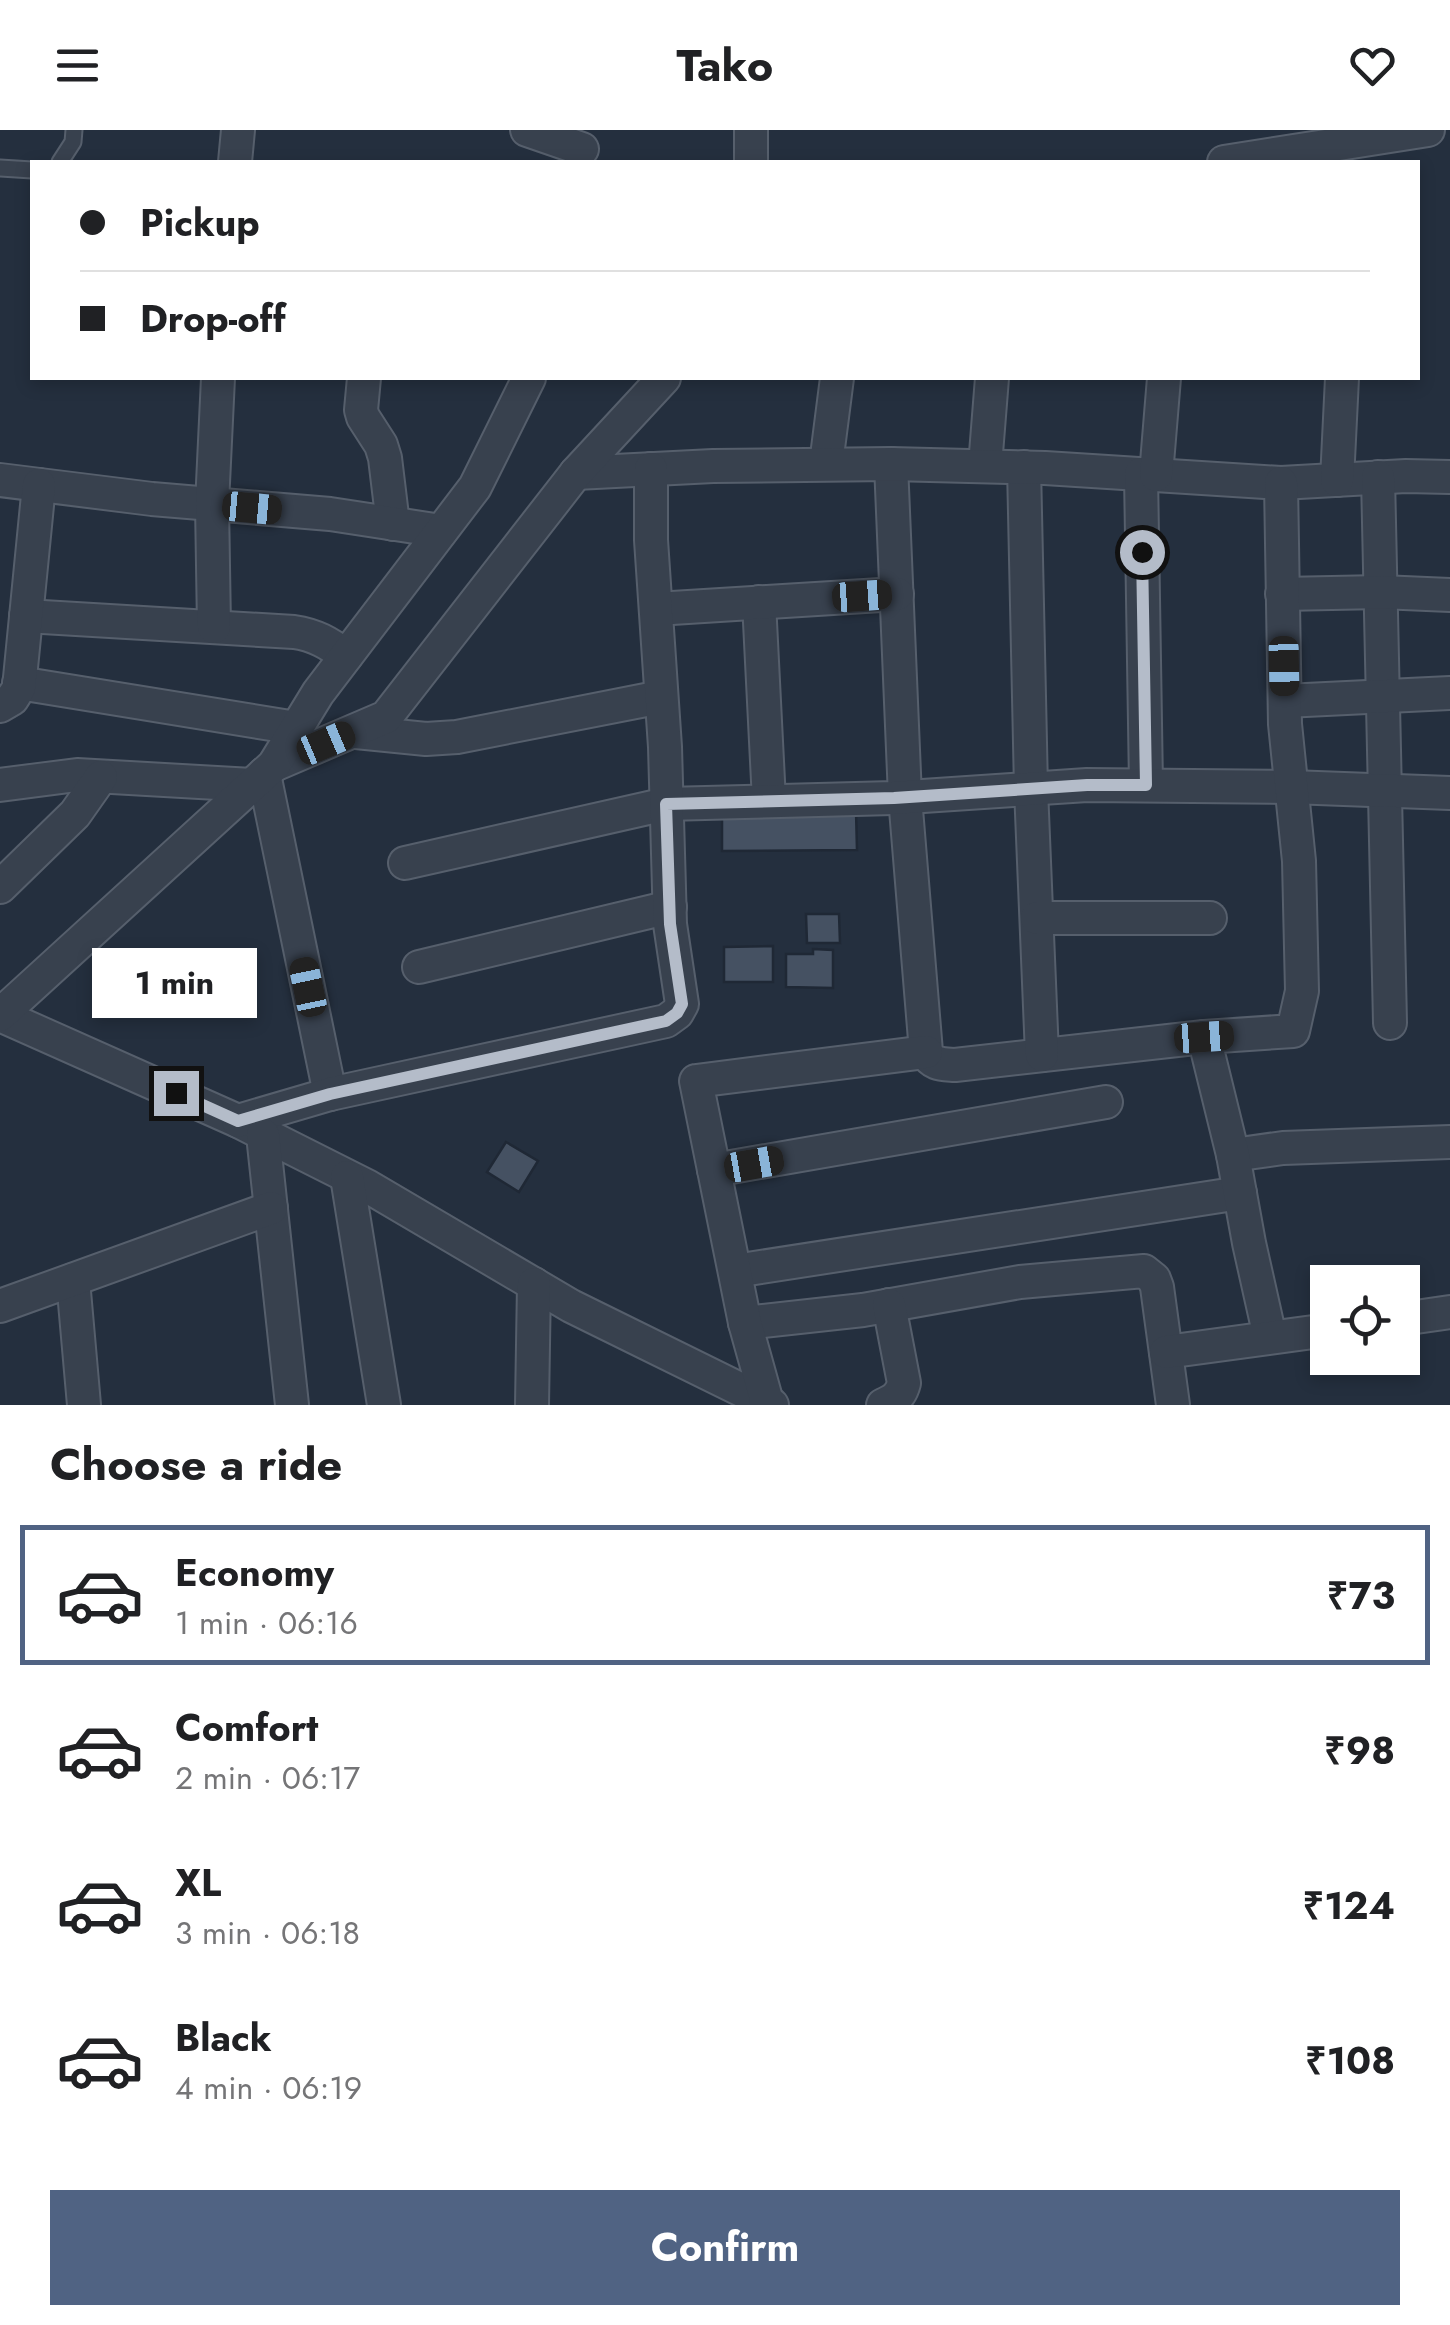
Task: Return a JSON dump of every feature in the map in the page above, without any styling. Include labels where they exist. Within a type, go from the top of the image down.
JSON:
[{"type":"street","points":[[235,160],[238,130]]},
{"type":"street","points":[[527,130],[582,147]]},
{"type":"street","points":[[750,130],[751,160]]},
{"type":"street","points":[[1251,160],[1360,152],[1428,130]]},
{"type":"street","points":[[214,627],[212,504],[218,380]]},
{"type":"street","points":[[364,380],[361,410],[385,458],[393,524]]},
{"type":"street","points":[[528,380],[475,487],[318,693],[263,775],[0,1015],[250,1128],[348,1177],[571,1306],[761,1404]]},
{"type":"street","points":[[0,785],[62,776],[263,775],[386,717],[576,473],[662,380]]},
{"type":"street","points":[[826,464],[838,380]]},
{"type":"street","points":[[985,466],[992,380]]},
{"type":"street","points":[[1146,785],[1149,474],[1164,380]]},
{"type":"street","points":[[1337,480],[1342,380]]},
{"type":"street","points":[[576,473],[713,466],[891,464],[1024,467],[1281,483],[1450,477]]},
{"type":"street","points":[[891,464],[905,797],[926,1052],[937,1064],[955,1065],[1293,1031],[1302,991],[1298,861],[1284,702],[1281,483]]},
{"type":"street","points":[[1024,467],[1042,1056]]},
{"type":"street","points":[[250,1128],[330,1094],[666,1021],[677,1013],[682,1004],[670,907],[651,540],[651,470]]},
{"type":"street","points":[[1378,477],[1390,1024]]},
{"type":"street","points":[[0,480],[330,514],[441,532]]},
{"type":"street","points":[[39,485],[16,554],[17,627],[10,694],[296,728]]},
{"type":"street","points":[[656,609],[897,594]]},
{"type":"street","points":[[1282,594],[1450,594]]},
{"type":"street","points":[[759,602],[769,801]]},
{"type":"street","points":[[17,627],[214,627],[312,635],[346,656]]},
{"type":"street","points":[[1284,702],[1450,693]]},
{"type":"street","points":[[351,732],[426,739],[457,737],[661,697]]},
{"type":"street","points":[[263,775],[330,1094]]},
{"type":"street","points":[[0,887],[75,814],[102,777]]},
{"type":"street","points":[[406,863],[666,804],[905,797],[1087,785],[1291,786],[1450,793]]},
{"type":"street","points":[[420,967],[670,907]]},
{"type":"street","points":[[1036,918],[1210,918]]},
{"type":"street","points":[[1204,1037],[1270,1337]]},
{"type":"street","points":[[761,1404],[696,1081],[926,1052]]},
{"type":"street","points":[[714,1170],[1106,1102]]},
{"type":"street","points":[[250,1128],[270,1208],[292,1405]]},
{"type":"street","points":[[1233,1155],[1283,1148],[1450,1142]]},
{"type":"street","points":[[348,1177],[384,1405]]},
{"type":"street","points":[[734,1270],[1240,1193]]},
{"type":"street","points":[[0,1306],[270,1208]]},
{"type":"street","points":[[745,1323],[889,1305],[1020,1282],[1144,1271],[1158,1287],[1173,1405]]},
{"type":"street","points":[[73,1280],[84,1405]]},
{"type":"street","points":[[532,1405],[534,1284]]},
{"type":"street","points":[[883,1405],[901,1393],[904,1383],[889,1305]]},
{"type":"street","points":[[1420,1316],[1450,1312]]},
{"type":"street","points":[[1166,1352],[1310,1332]]},
{"type":"lane","points":[[61,160],[73,142],[74,130]]},
{"type":"lane","points":[[0,168],[30,170]]},
{"type":"building","points":[[856,811],[857,850],[722,851],[722,812]]},
{"type":"building","points":[[806,914],[839,914],[840,943],[807,943]]},
{"type":"building","points":[[773,946],[773,982],[724,982],[724,947]]},
{"type":"building","points":[[813,949],[833,950],[833,988],[786,987],[786,954],[813,954]]},
{"type":"building","points":[[506,1142],[538,1161],[519,1192],[487,1172]]},
{"type":"route","points":[[176,1093],[238,1121],[330,1094],[666,1021],[682,1004],[670,924],[666,804],[894,798],[1087,785],[1146,785],[1142,552]]}]
